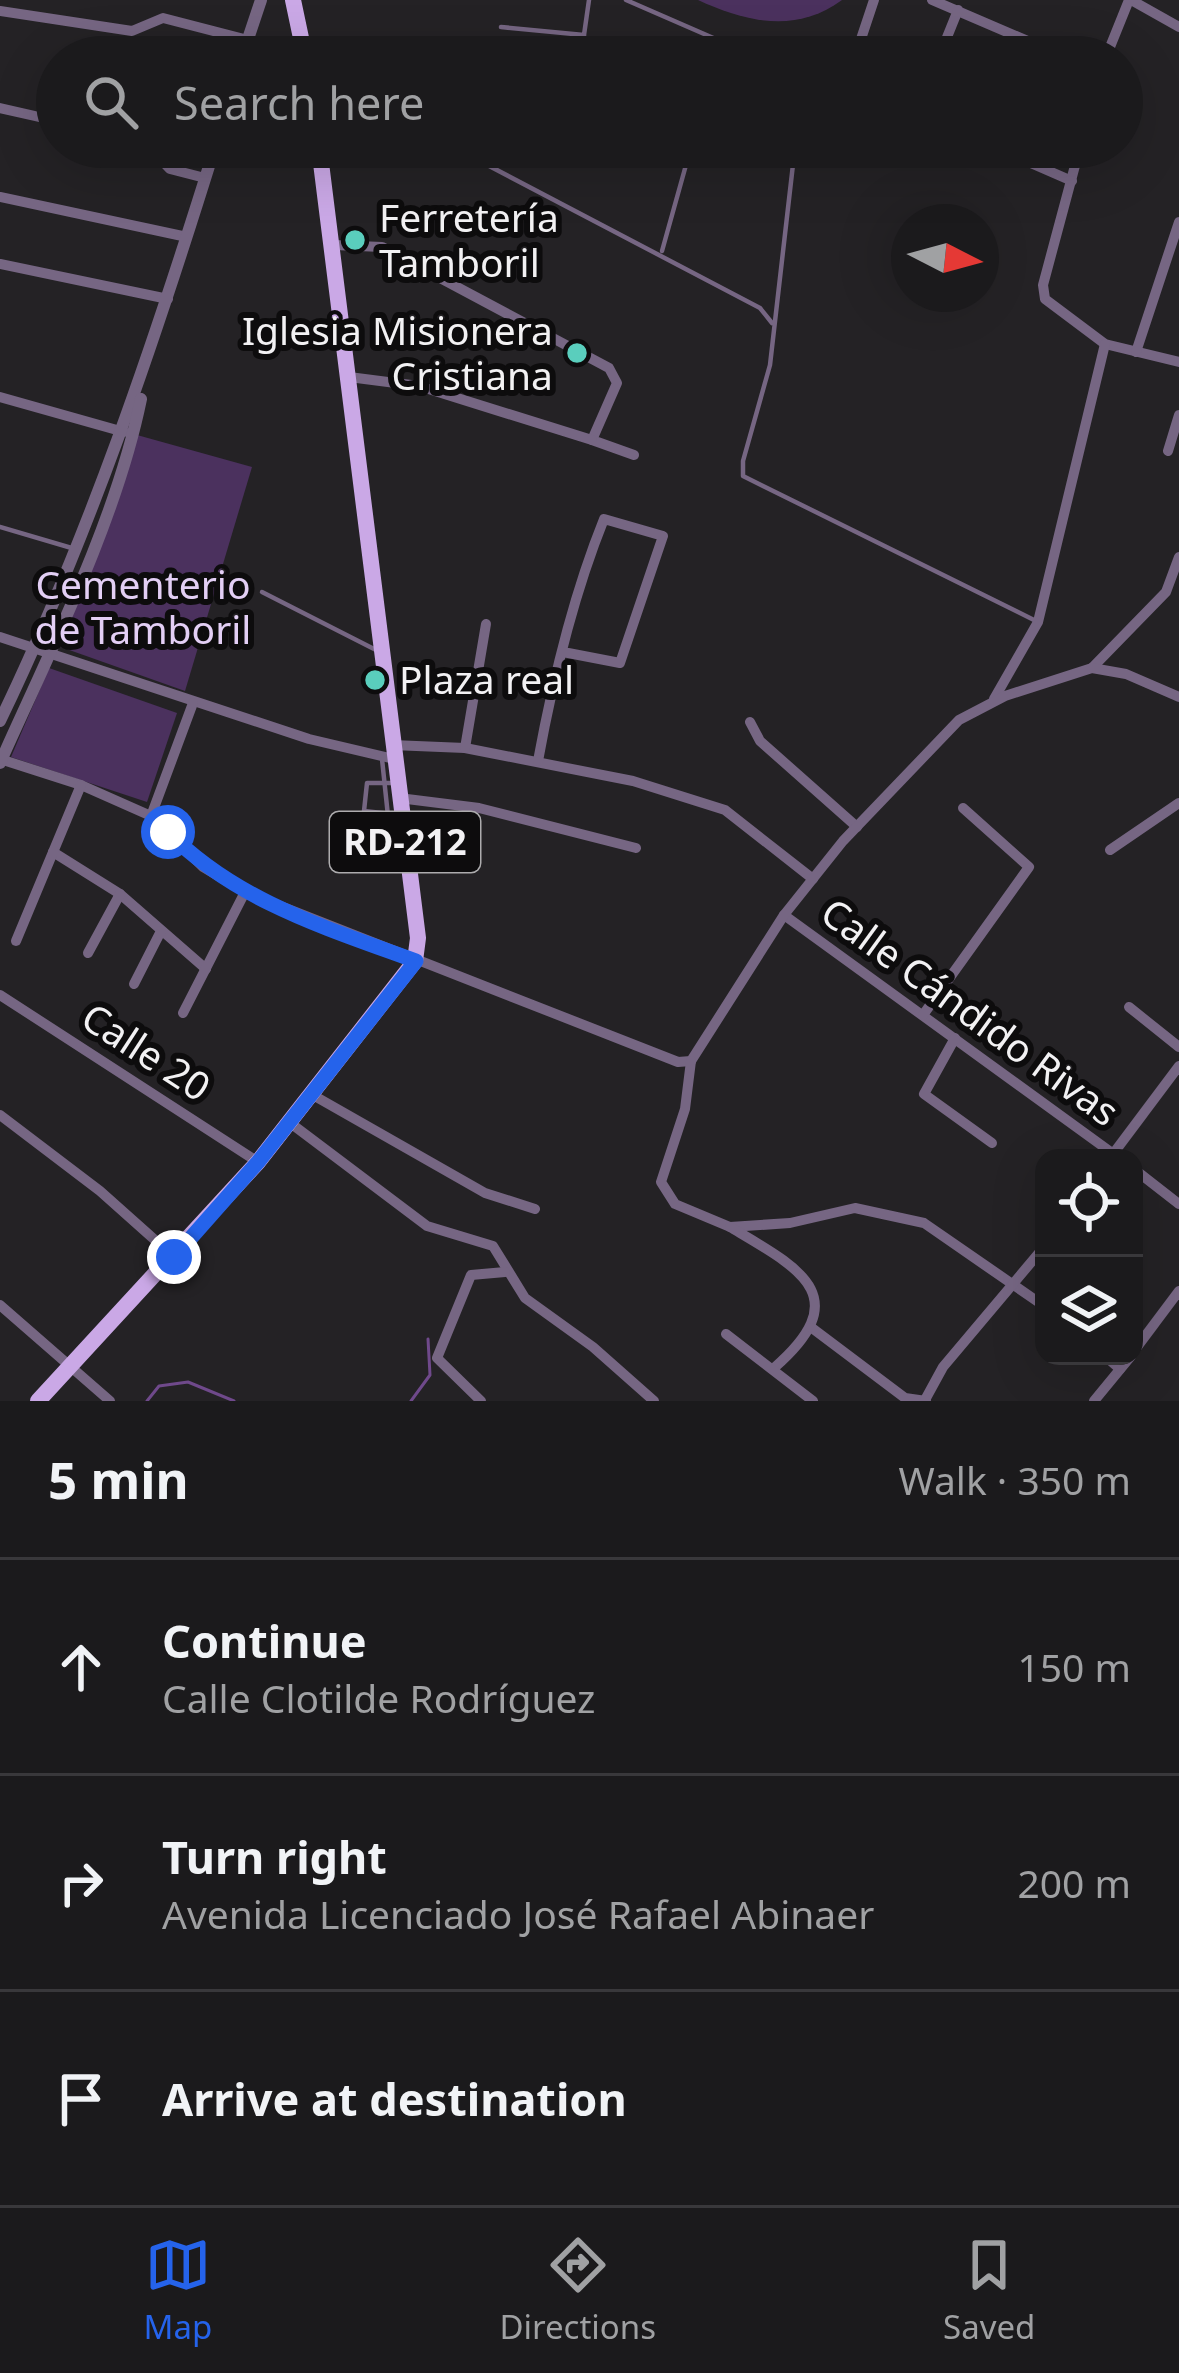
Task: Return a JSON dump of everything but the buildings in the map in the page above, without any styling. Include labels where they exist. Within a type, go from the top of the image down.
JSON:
[{"type":"main road","points":[[293,0],[301,36]]},
{"type":"main road","name":"RD-212","points":[[322,168],[394,799],[418,938],[416,961]]},
{"type":"main road","points":[[38,1401],[258,1162],[416,961]]},
{"type":"street","points":[[249,36],[261,0]]},
{"type":"street","points":[[862,36],[874,0]]},
{"type":"street","points":[[932,0],[1017,36]]},
{"type":"street","points":[[1115,36],[1130,0],[1179,27]]},
{"type":"street","points":[[947,36],[958,10]]},
{"type":"street","points":[[0,11],[132,31],[164,18],[233,36]]},
{"type":"street","points":[[0,108],[36,116]]},
{"type":"street","points":[[169,168],[205,178]]},
{"type":"street","points":[[208,168],[128,433],[0,761],[81,785],[151,816],[200,865],[245,892],[679,1062],[691,1061]]},
{"type":"street","points":[[1042,168],[1072,181]]},
{"type":"street","points":[[1075,168],[1043,285],[1046,298],[1105,344],[1179,362]]},
{"type":"street","points":[[0,197],[187,237]]},
{"type":"street","points":[[1136,352],[1179,222]]},
{"type":"street","points":[[334,245],[382,247],[609,368],[616,383],[592,440]]},
{"type":"street","points":[[0,265],[168,299]]},
{"type":"street","points":[[993,702],[1038,622],[1105,344]]},
{"type":"street","points":[[349,377],[419,386],[634,455]]},
{"type":"street","points":[[0,398],[128,433]]},
{"type":"street","points":[[1168,452],[1179,415]]},
{"type":"street","points":[[0,721],[41,652],[75,549],[128,433]]},
{"type":"street","points":[[538,761],[579,581],[604,519],[664,536],[620,663],[563,652]]},
{"type":"street","points":[[774,1368],[812,1328],[818,1306],[815,1289],[780,1256],[730,1227],[675,1204],[662,1182],[691,1083],[691,1061],[784,915],[857,826],[959,720],[993,702],[1092,668],[1166,592],[1179,557]]},
{"type":"street","points":[[465,748],[486,624]]},
{"type":"street","points":[[0,638],[193,703],[389,754],[465,748],[633,781],[725,811],[813,879]]},
{"type":"street","points":[[1092,668],[1126,674],[1179,697]]},
{"type":"street","points":[[151,816],[193,703]]},
{"type":"street","points":[[750,722],[760,741],[857,826]]},
{"type":"street","points":[[16,941],[81,785]]},
{"type":"street","points":[[394,799],[479,808],[636,848]]},
{"type":"street","points":[[1111,850],[1179,803]]},
{"type":"street","points":[[923,1015],[1029,867],[963,808]]},
{"type":"street","points":[[53,852],[120,894],[206,969]]},
{"type":"street","points":[[183,1013],[245,892]]},
{"type":"street","points":[[88,953],[120,894]]},
{"type":"street","name":"Calle Cándido Rivas","points":[[784,915],[1103,1149]]},
{"type":"street","points":[[134,984],[160,931]]},
{"type":"street","name":"Calle 20","points":[[0,995],[258,1162]]},
{"type":"street","points":[[1129,1007],[1179,1047]]},
{"type":"street","points":[[955,1038],[924,1094],[992,1143]]},
{"type":"street","points":[[1120,1149],[1179,1066]]},
{"type":"street","points":[[311,1094],[484,1193],[535,1209]]},
{"type":"street","points":[[0,1115],[100,1191],[174,1257]]},
{"type":"street","points":[[290,1122],[427,1226],[493,1246],[525,1298],[593,1347],[654,1401]]},
{"type":"street","name":"Calle Cándido Rivas","points":[[1143,1176],[1179,1204]]},
{"type":"street","points":[[730,1227],[790,1223],[855,1208],[883,1212],[925,1223],[1035,1299]]},
{"type":"street","points":[[812,1328],[904,1400],[926,1400],[943,1367],[1036,1257]]},
{"type":"street","points":[[481,1401],[441,1366],[437,1349],[471,1275],[506,1273]]},
{"type":"street","points":[[1143,1339],[1179,1292]]},
{"type":"street","points":[[0,1306],[110,1401]]},
{"type":"street","points":[[726,1334],[813,1401]]},
{"type":"street","points":[[1115,1365],[1120,1369]]},
{"type":"street","points":[[1094,1401],[1123,1365]]},
{"type":"lane","points":[[501,27],[584,35],[589,0]]},
{"type":"lane","points":[[626,0],[713,36]]},
{"type":"lane","points":[[494,168],[760,308],[774,325]]},
{"type":"lane","points":[[661,254],[685,168]]},
{"type":"lane","points":[[793,168],[774,325],[743,476],[1038,622]]},
{"type":"lane","points":[[0,527],[75,549]]},
{"type":"lane","points":[[262,592],[381,653]]},
{"type":"green space","points":[[698,0],[842,0],[807,17],[771,21]]},
{"type":"green space","name":"Cementerio de Tamboril","points":[[137,435],[252,467],[185,691],[58,646]]},
{"type":"green space","points":[[49,668],[177,713],[147,802],[11,757]]},
{"type":"waterway","points":[[411,1401],[430,1375],[428,1339]]},
{"type":"waterway","points":[[147,1401],[159,1386],[188,1382],[234,1401]]},
{"type":"place","name":"Ferretería Tamboril","points":[[355,240]]},
{"type":"place","name":"Iglesia Misionera Cristiana","points":[[577,353]]},
{"type":"place","name":"Plaza real","points":[[375,680]]},
{"type":"route","points":[[168,832],[200,865],[245,892],[416,961],[258,1162],[174,1257]]}]
